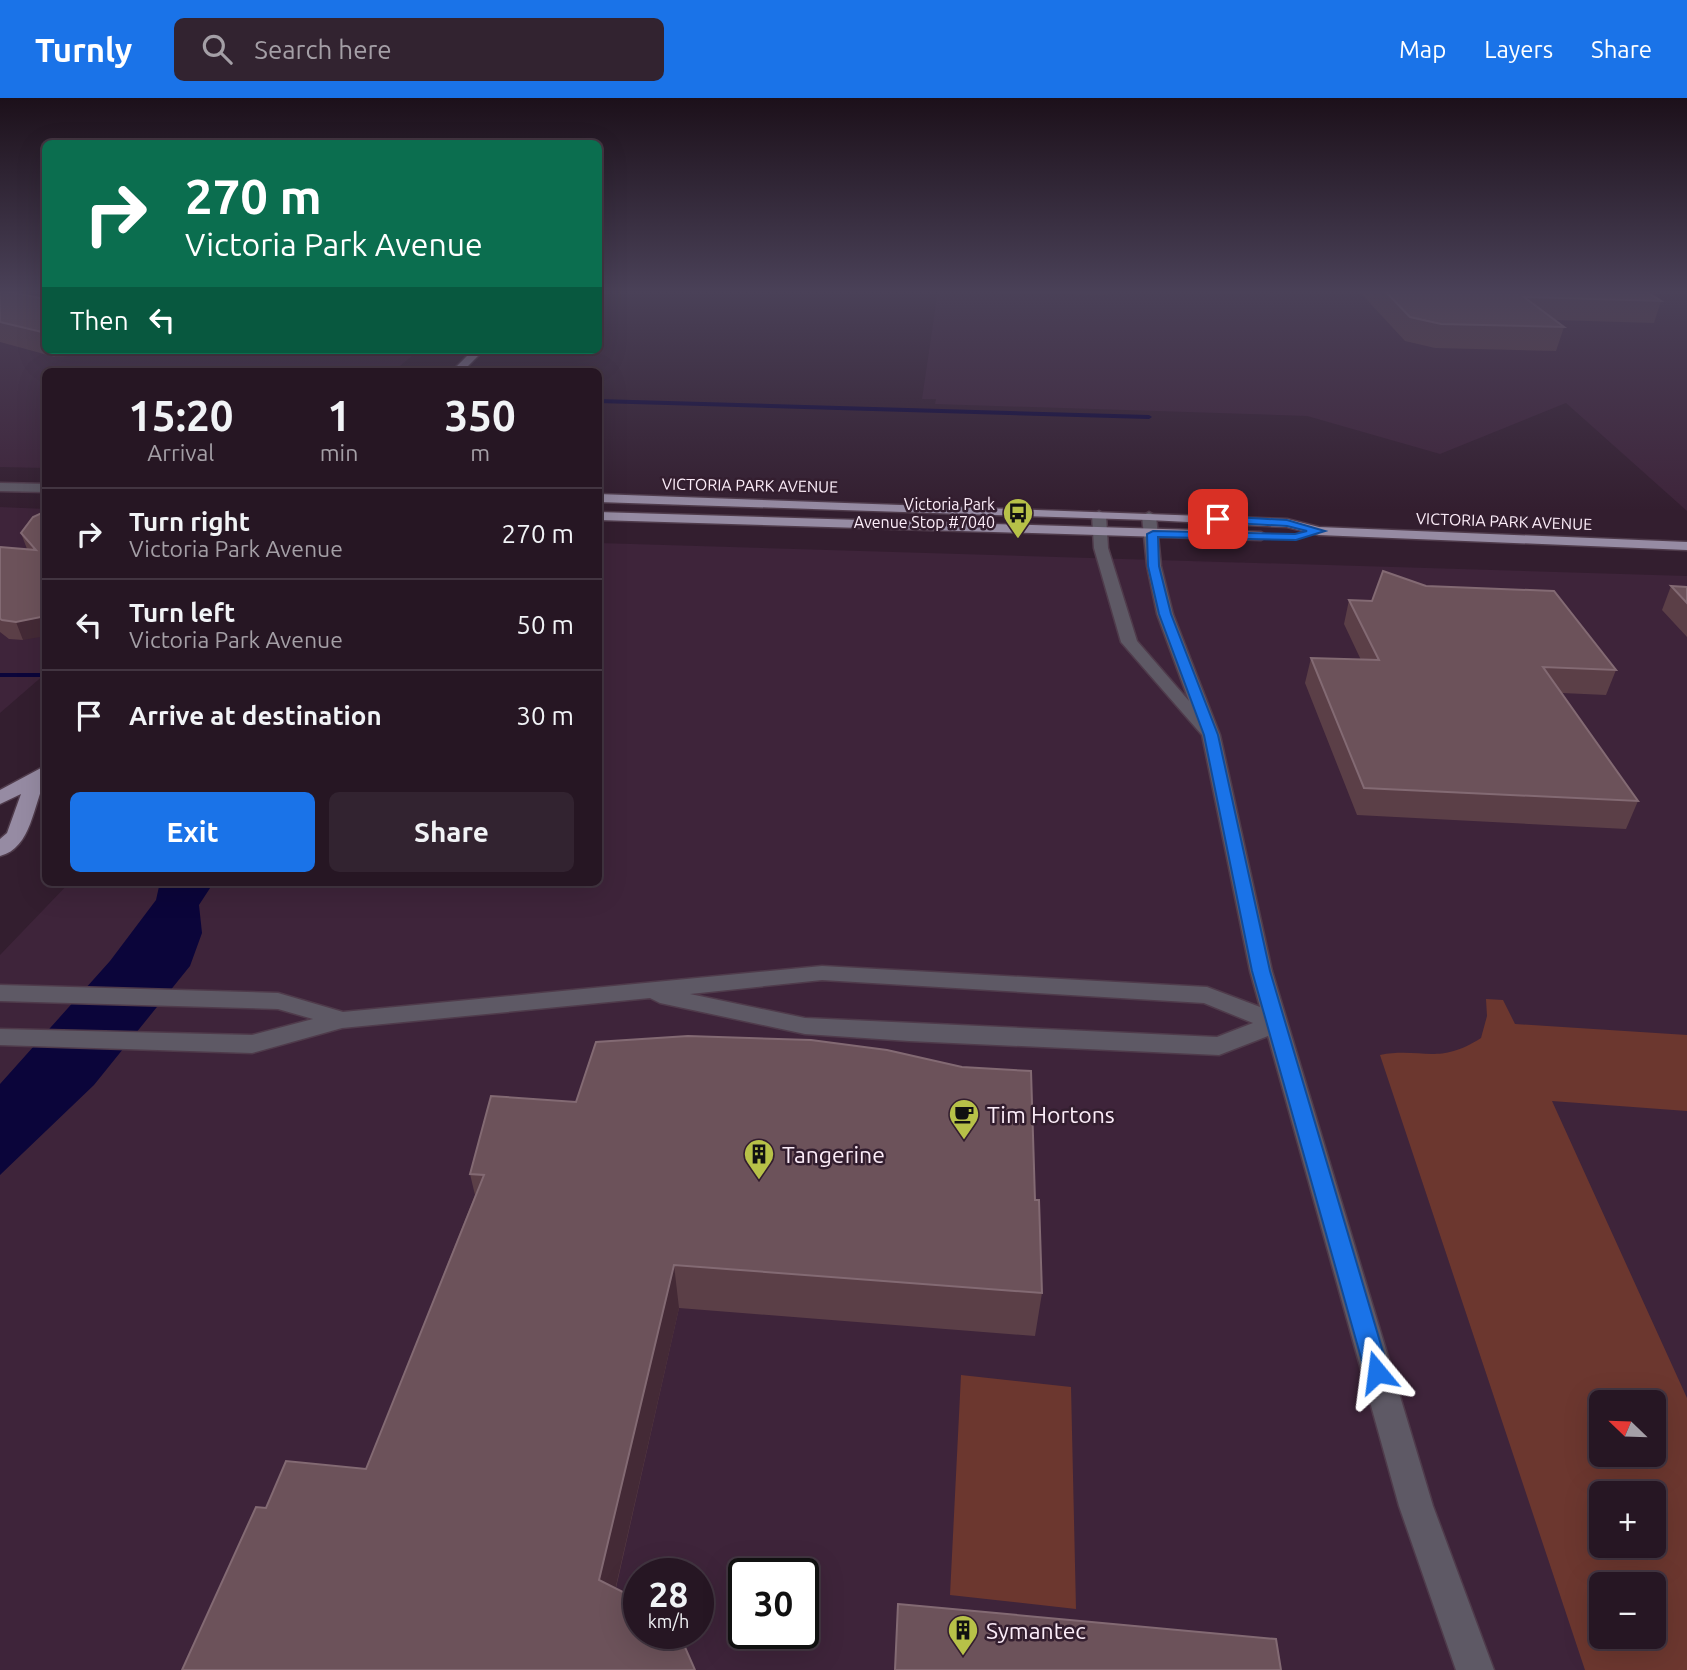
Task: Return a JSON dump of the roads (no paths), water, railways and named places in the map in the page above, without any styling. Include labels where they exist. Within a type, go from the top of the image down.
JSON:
[{"type":"main road","name":"VICTORIA PARK AVENUE","points":[[602,498],[1149,516],[1287,523],[1320,531],[1687,546]]},
{"type":"main road","name":"VICTORIA PARK AVENUE","points":[[602,516],[1296,537],[1320,531]]},
{"type":"main road","points":[[0,797],[40,775]]},
{"type":"main road","points":[[0,850],[16,835],[40,775]]},
{"type":"street","points":[[0,487],[42,488]]},
{"type":"street","points":[[1099,514],[1101,548],[1129,642],[1211,735]]},
{"type":"street","points":[[1149,516],[1153,534],[1154,566],[1165,614],[1211,735],[1261,971],[1416,1506],[1475,1670]]},
{"type":"street","points":[[6,1037],[252,1044],[342,1020],[822,973],[1207,995],[1276,1023]]},
{"type":"street","points":[[640,990],[805,1027],[909,1033],[1219,1046],[1276,1023]]},
{"type":"street","points":[[0,993],[278,1001],[342,1020]]},
{"type":"waterway","points":[[602,401],[1149,417]]},
{"type":"waterway","points":[[0,675],[42,675]]},
{"type":"place","name":"Victoria Park Avenue Stop #7040","points":[[1018,540]]},
{"type":"place","name":"Tim Hortons","points":[[964,1141]]},
{"type":"place","name":"Tangerine","points":[[759,1181]]},
{"type":"place","name":"Symantec","points":[[963,1657]]}]
